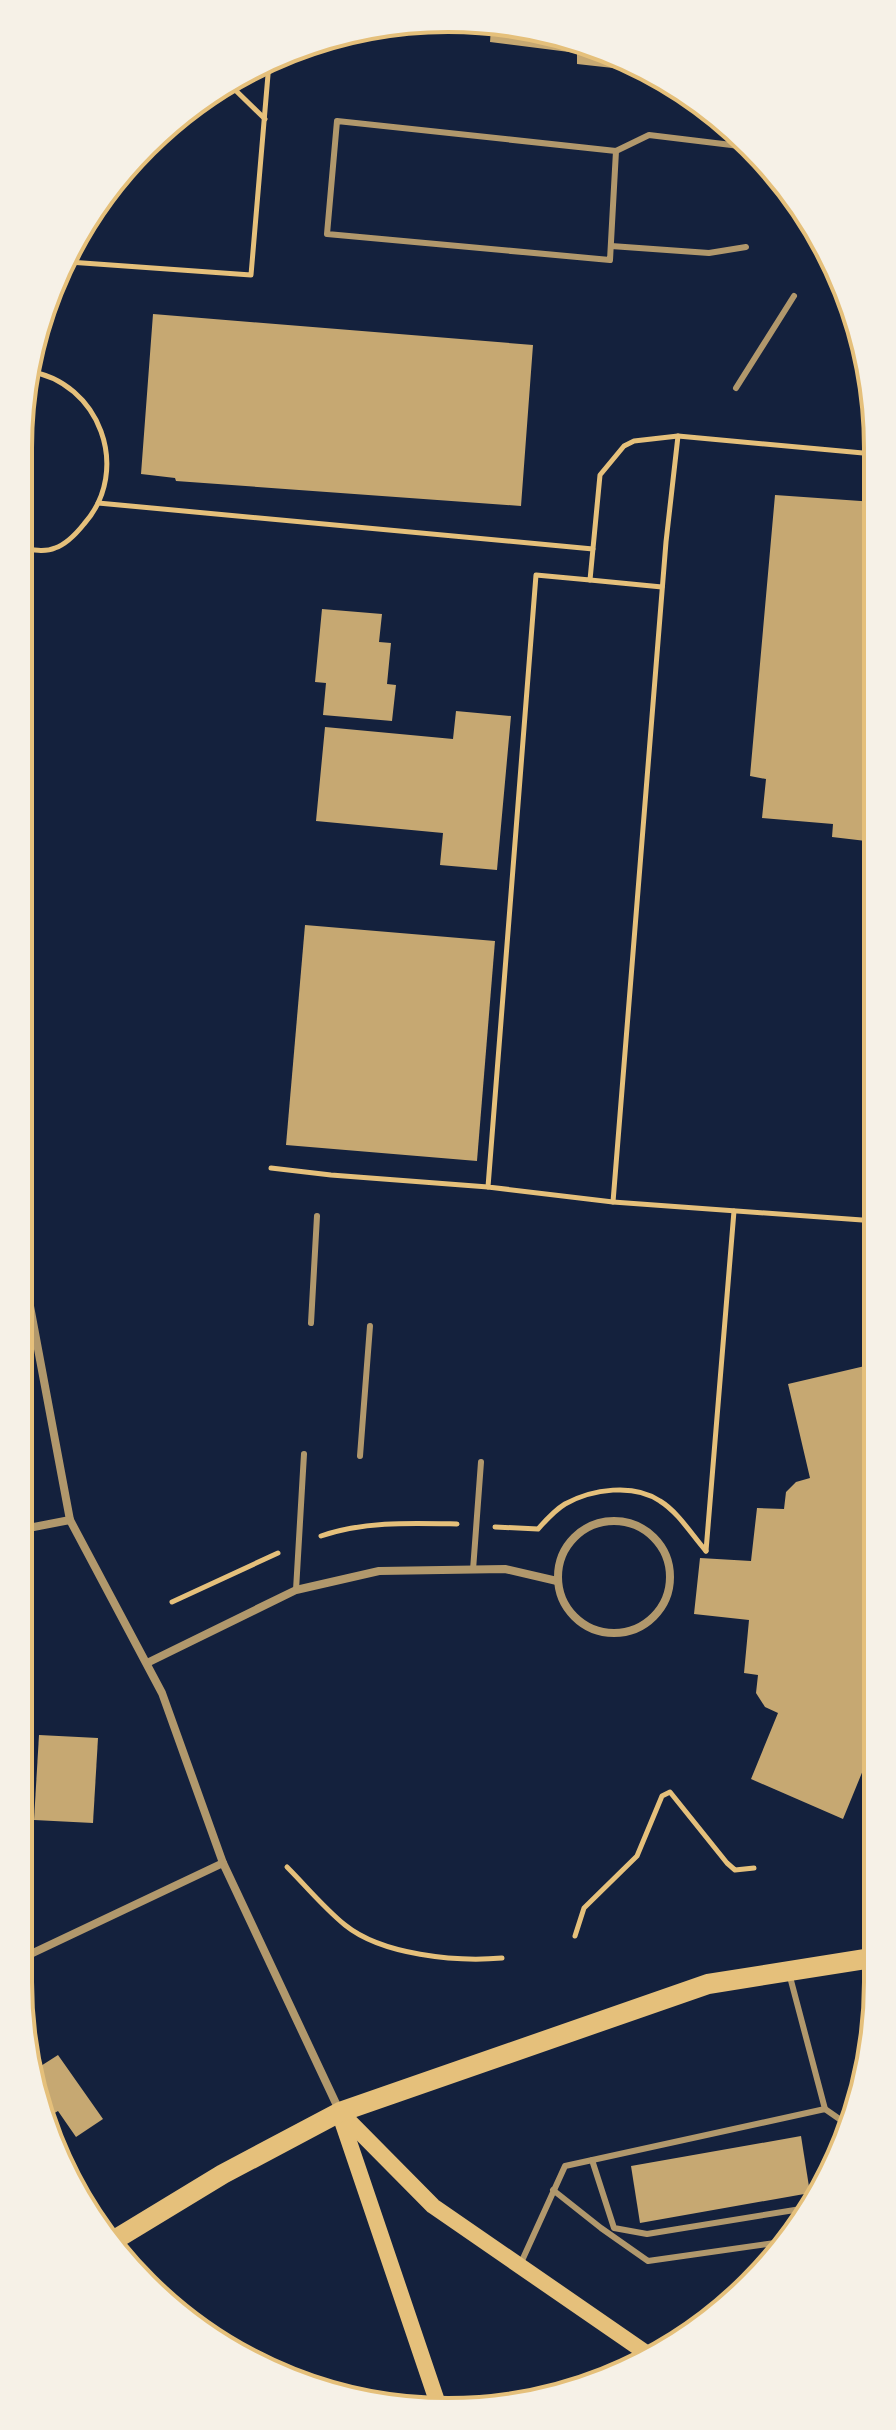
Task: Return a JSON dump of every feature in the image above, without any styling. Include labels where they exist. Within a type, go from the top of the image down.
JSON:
[{"type":"main road","points":[[119,2237],[223,2174],[340,2112],[708,1984],[864,1959]]},
{"type":"main road","points":[[340,2112],[433,2206],[642,2350]]},
{"type":"main road","points":[[340,2112],[436,2398]]},
{"type":"street","points":[[32,1317],[70,1520],[162,1693],[223,1863],[340,2112]]},
{"type":"street","points":[[32,1527],[70,1520]]},
{"type":"street","points":[[619,1521],[638,1526],[654,1538],[665,1554],[670,1573],[662,1608],[642,1625],[618,1634],[600,1632],[584,1625],[570,1613],[561,1598],[557,1581],[559,1561],[568,1544],[582,1530],[600,1522],[619,1521]]},
{"type":"street","points":[[147,1663],[296,1590],[379,1571],[505,1569],[557,1581]]},
{"type":"street","points":[[32,1953],[223,1863]]},
{"type":"lane","points":[[616,151],[610,260],[327,234],[337,121],[616,151],[649,135],[733,145]]},
{"type":"lane","points":[[611,246],[709,253],[746,247]]},
{"type":"lane","points":[[736,388],[794,296]]},
{"type":"lane","points":[[311,1323],[317,1216]]},
{"type":"lane","points":[[360,1456],[370,1326]]},
{"type":"lane","points":[[296,1590],[304,1454]]},
{"type":"lane","points":[[473,1570],[481,1462]]},
{"type":"lane","points":[[788,1972],[825,2109],[840,2120]]},
{"type":"lane","points":[[520,2265],[565,2166],[825,2109]]},
{"type":"lane","points":[[592,2160],[614,2228],[647,2234],[796,2210]]},
{"type":"lane","points":[[553,2190],[648,2261],[771,2244]]},
{"type":"path","points":[[76,262],[251,275],[268,73]]},
{"type":"path","points":[[236,91],[265,119]]},
{"type":"path","points":[[32,548],[54,549],[72,537],[98,503],[108,468],[106,444],[99,423],[74,391],[55,379],[39,374]]},
{"type":"path","points":[[613,1202],[662,587],[678,436]]},
{"type":"path","points":[[590,580],[600,475],[624,446],[634,441],[678,436],[864,453]]},
{"type":"path","points":[[98,503],[593,549]]},
{"type":"path","points":[[488,1187],[536,575],[662,587]]},
{"type":"path","points":[[271,1168],[488,1187],[613,1202],[864,1220]]},
{"type":"path","points":[[172,1602],[332,1532],[400,1523],[538,1529],[564,1505],[589,1494],[613,1490],[643,1492],[662,1501],[706,1551],[734,1211]]},
{"type":"path","points":[[575,1936],[584,1908],[637,1856],[662,1796],[670,1792],[727,1863],[735,1870],[754,1868]]},
{"type":"path","points":[[287,1867],[345,1926],[363,1937],[389,1947],[440,1957],[502,1958]]},
{"type":"building","points":[[491,35],[529,40],[582,54],[617,68],[577,64],[577,53],[490,42]]},
{"type":"building","points":[[153,314],[533,345],[521,506],[176,481],[175,478],[141,474]]},
{"type":"building","points":[[775,495],[864,501],[864,841],[832,837],[833,824],[762,818],[766,779],[750,776]]},
{"type":"building","points":[[322,609],[382,614],[379,642],[391,643],[387,684],[396,685],[392,721],[323,715],[326,683],[315,682]]},
{"type":"building","points":[[456,711],[511,716],[497,870],[440,865],[443,833],[316,821],[325,727],[453,739]]},
{"type":"building","points":[[305,925],[495,941],[477,1161],[286,1145]]},
{"type":"building","points":[[864,1366],[864,1768],[843,1819],[751,1779],[778,1713],[765,1707],[756,1693],[758,1675],[744,1673],[749,1620],[694,1614],[700,1558],[751,1561],[757,1508],[784,1509],[786,1492],[796,1482],[810,1478],[788,1384]]},
{"type":"building","points":[[39,1735],[98,1738],[93,1823],[34,1820]]},
{"type":"building","points":[[58,2055],[103,2119],[76,2137],[58,2111],[53,2114],[41,2066]]},
{"type":"building","points":[[801,2136],[809,2188],[806,2194],[640,2223],[631,2166]]}]
